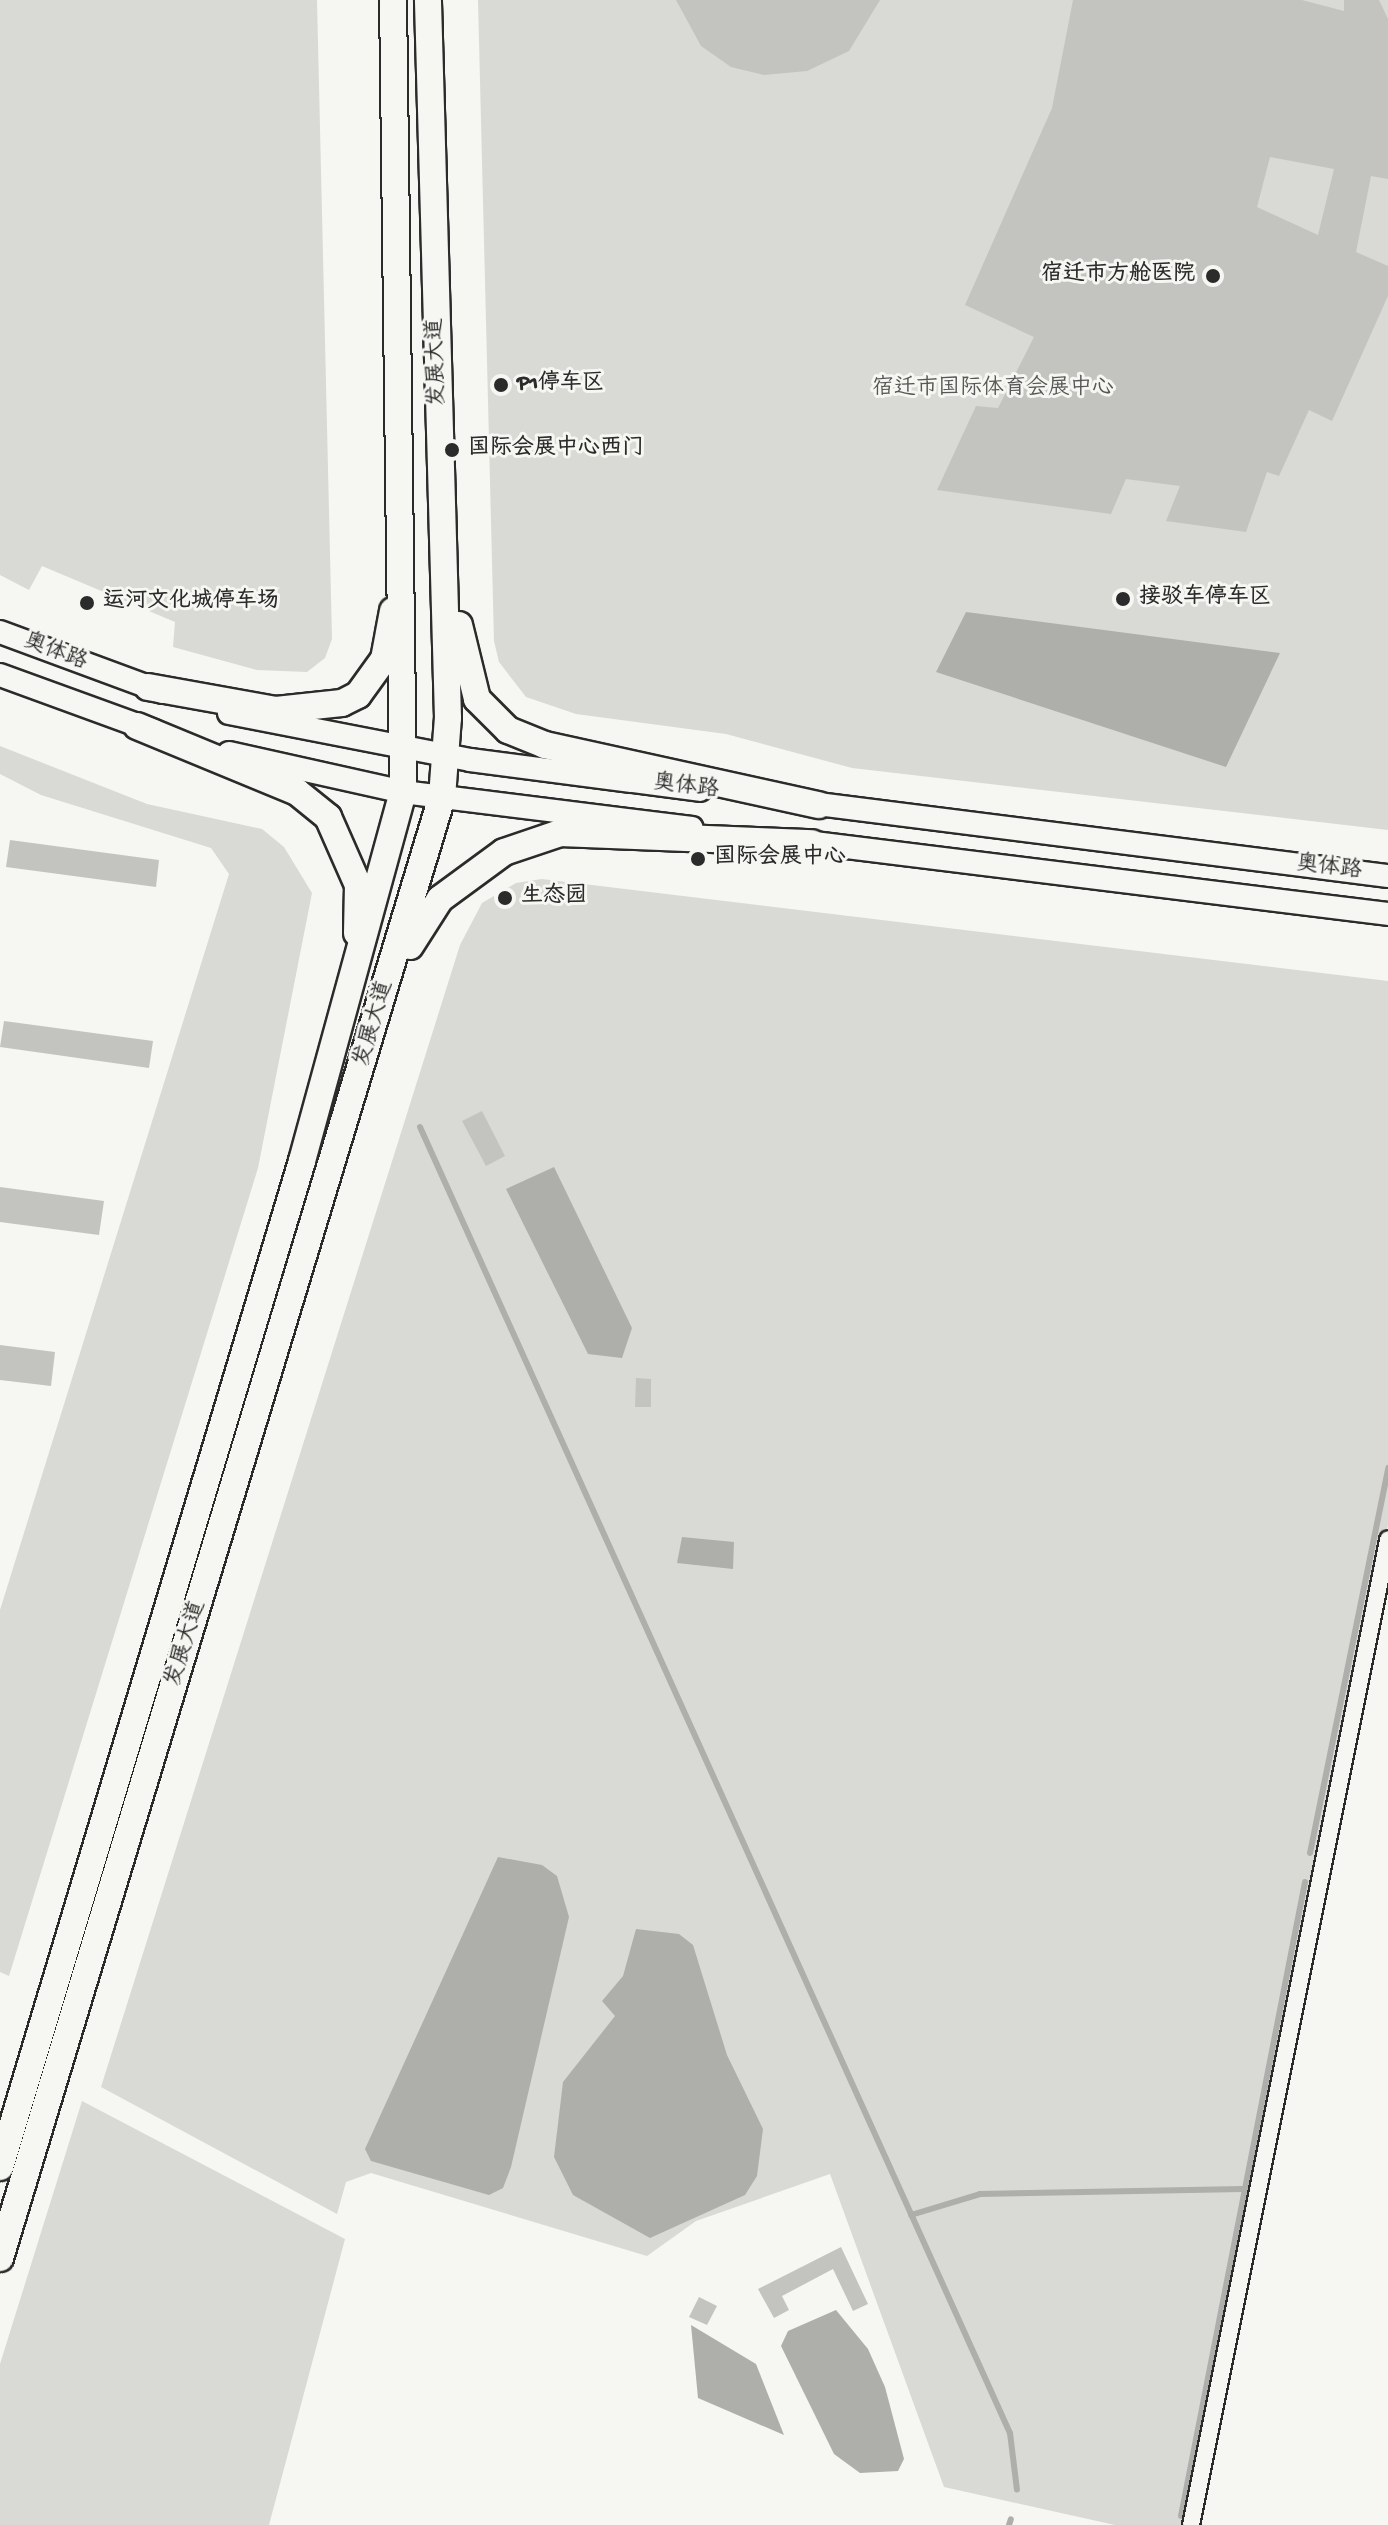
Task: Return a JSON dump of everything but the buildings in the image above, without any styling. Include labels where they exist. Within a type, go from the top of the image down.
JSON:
[{"type":"main road","name":"发展大道","points":[[0,2167],[302,1161],[403,792],[407,750],[393,0]]},
{"type":"main road","name":"发展大道","points":[[0,2258],[442,797],[449,756],[428,0]]},
{"type":"main road","points":[[148,687],[276,710],[314,710],[358,695],[384,659],[391,627],[402,484]]},
{"type":"main road","points":[[442,488],[466,668],[477,699],[508,730],[545,745],[819,805]]},
{"type":"main road","name":"奥体路","points":[[0,632],[148,687],[304,731],[407,750],[1388,876]]},
{"type":"main road","name":"奥体路","points":[[0,675],[137,726],[266,764],[403,792],[1388,914]]},
{"type":"main road","points":[[137,726],[297,792],[328,817],[349,853],[359,922],[302,1161]]},
{"type":"main road","points":[[331,1172],[416,929],[440,899],[504,852],[593,829],[812,843]]},
{"type":"street","points":[[1191,2525],[1388,1540]]},
{"type":"green space","points":[[0,0],[317,0],[332,639],[325,658],[307,672],[257,670],[173,647],[175,622],[42,566],[29,590],[0,575]]},
{"type":"green space","name":"宿迁市国际体育会展中心","points":[[478,0],[1388,0],[1388,830],[852,768],[726,734],[576,714],[526,697],[499,662],[494,641]]},
{"type":"green space","points":[[0,746],[147,804],[262,829],[284,847],[312,893],[258,1168],[9,1976],[0,1972],[0,1610],[229,874],[211,848],[41,795],[0,774]]},
{"type":"green space","points":[[542,879],[1388,981],[1388,1525],[1190,2525],[1115,2525],[944,2487],[830,2174],[696,2221],[647,2256],[371,2173],[346,2182],[337,2214],[101,2087],[460,945],[482,903],[516,883]]},
{"type":"green space","points":[[82,2101],[345,2239],[269,2525],[0,2525],[0,2364]]},
{"type":"shaded area","points":[[966,612],[1280,653],[1226,767],[936,672]]},
{"type":"shaded area","points":[[554,1167],[632,1328],[622,1358],[588,1354],[506,1189]]},
{"type":"shaded area","points":[[682,1537],[734,1542],[733,1569],[677,1563]]},
{"type":"shaded area","points":[[498,1857],[542,1865],[557,1876],[569,1917],[511,2167],[503,2188],[489,2195],[371,2161],[365,2149]]},
{"type":"shaded area","points":[[636,1929],[679,1934],[693,1945],[727,2055],[763,2129],[757,2176],[745,2195],[650,2238],[573,2195],[554,2157],[563,2082],[615,2016],[602,2001],[623,1976]]},
{"type":"shaded area","points":[[836,2310],[868,2349],[885,2387],[904,2459],[898,2471],[860,2473],[834,2454],[781,2346],[788,2331]]},
{"type":"shaded area","points":[[691,2325],[756,2364],[784,2435],[698,2398]]},
{"type":"waterway","points":[[420,1127],[1010,2433],[1017,2490]]},
{"type":"waterway","points":[[1310,1853],[1388,1468]]},
{"type":"waterway","points":[[1181,2516],[1305,1882]]},
{"type":"waterway","points":[[911,2215],[980,2194],[1243,2189]]},
{"type":"waterway","points":[[1009,2525],[1011,2519]]},
{"type":"place","name":"宿迁市方舱医院","points":[[1213,276]]},
{"type":"place","name":"P1停车区","points":[[501,385]]},
{"type":"place","name":"国际会展中心西门","points":[[452,450]]},
{"type":"place","name":"接驳车停车区","points":[[1123,599]]},
{"type":"place","name":"运河文化城停车场","points":[[87,603]]},
{"type":"place","name":"国际会展中心","points":[[698,859]]},
{"type":"place","name":"生态园","points":[[505,898]]}]
